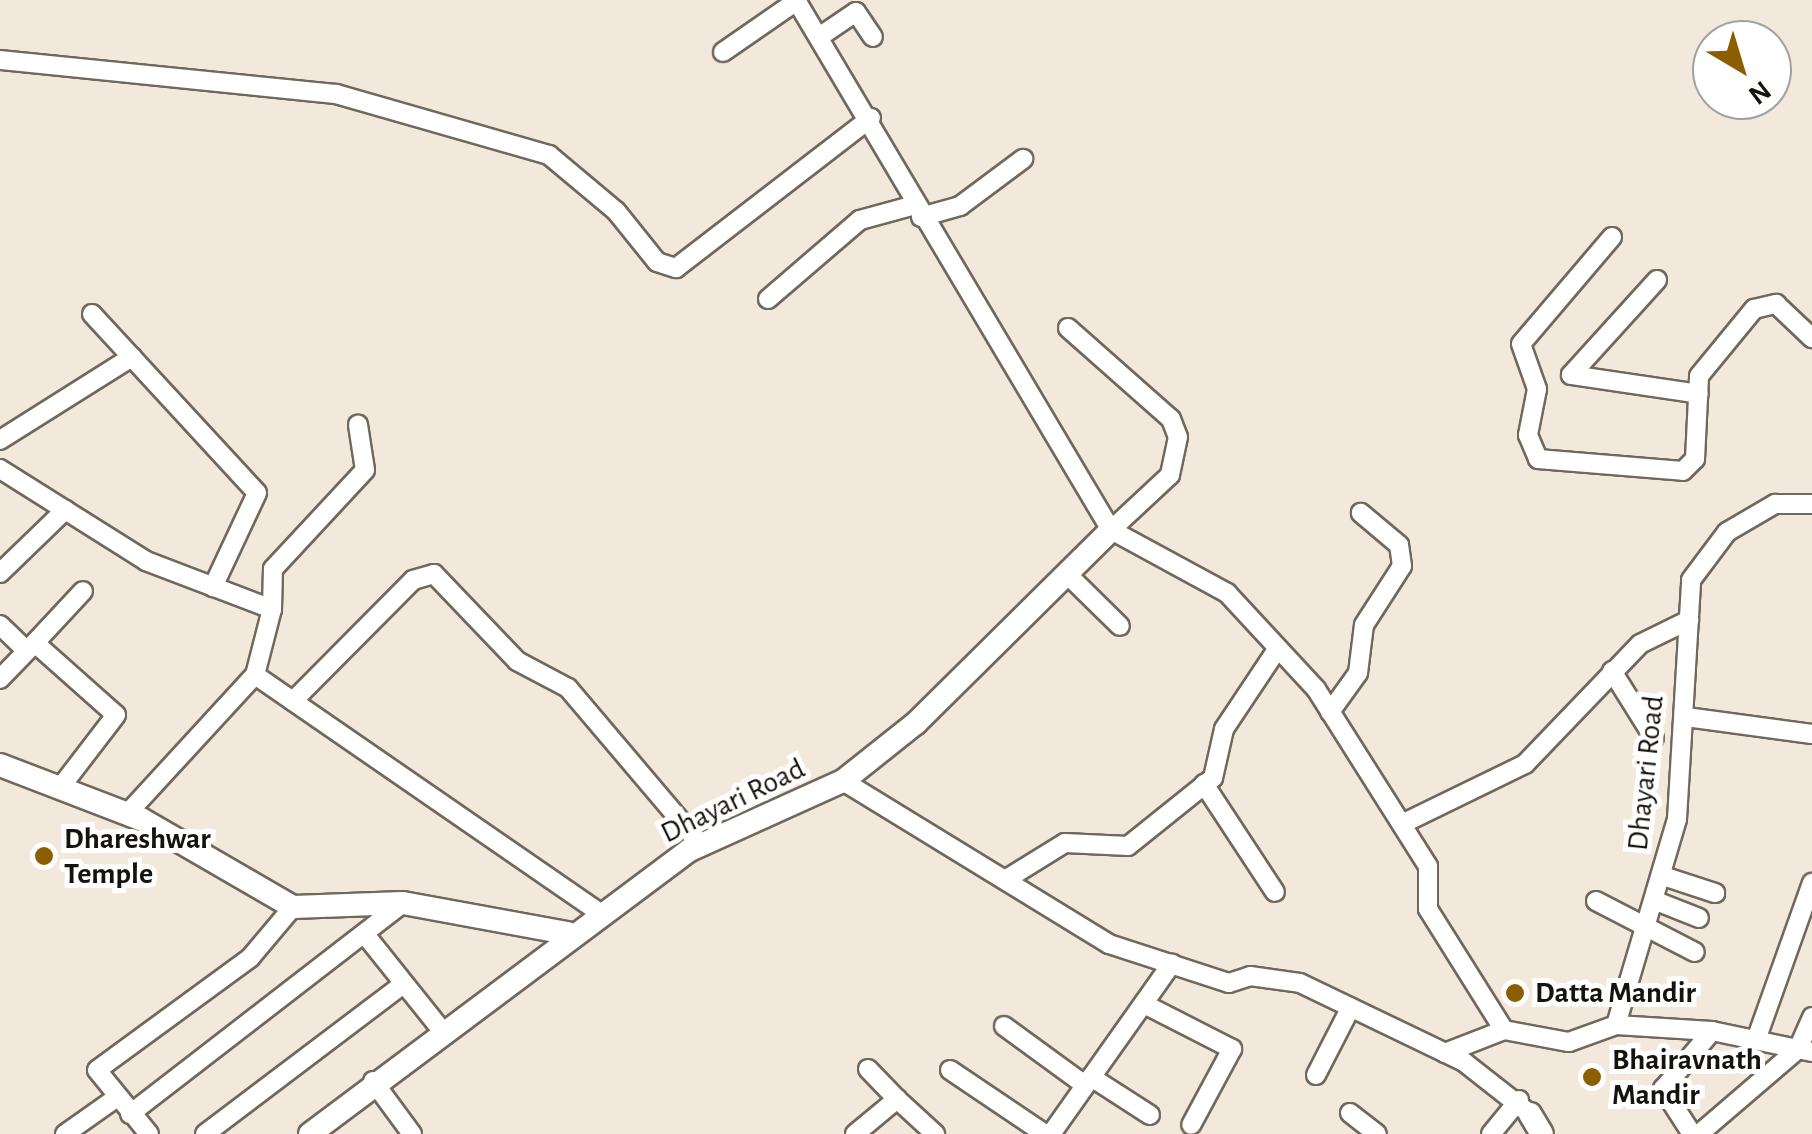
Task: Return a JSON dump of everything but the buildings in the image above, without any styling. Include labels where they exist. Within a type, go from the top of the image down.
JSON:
[{"type":"street","points":[[723,52],[797,0],[822,35],[871,118],[918,211],[1111,530],[1227,593],[1330,712],[1428,866],[1428,909],[1504,1030]]},
{"type":"street","points":[[822,35],[852,6],[873,36]]},
{"type":"street","points":[[0,60],[336,94],[549,155],[616,212],[658,262],[676,268],[871,118]]},
{"type":"street","points":[[768,298],[860,220],[960,206],[1024,160]]},
{"type":"street","points":[[1612,237],[1521,344],[1537,388],[1528,435],[1538,458],[1683,471],[1695,459],[1699,394],[1716,349],[1762,304],[1776,304],[1812,338]]},
{"type":"street","points":[[1537,388],[1571,375],[1656,280]]},
{"type":"street","points":[[92,314],[256,493],[214,587]]},
{"type":"street","points":[[1068,328],[1171,418],[1178,437],[1170,476],[1111,530]]},
{"type":"street","points":[[0,440],[132,357]]},
{"type":"street","points":[[1571,375],[1699,394]]},
{"type":"street","points":[[127,814],[254,674],[272,609],[273,569],[365,470],[358,425]]},
{"type":"street","points":[[0,469],[146,561],[272,609]]},
{"type":"street","name":"Dhayari Road","points":[[1616,1026],[1664,876],[1686,717],[1691,580],[1727,532],[1776,504],[1812,504]]},
{"type":"street","points":[[0,572],[66,510]]},
{"type":"street","points":[[1330,712],[1358,673],[1364,625],[1402,566],[1399,545],[1361,514]]},
{"type":"street","name":"Dhayari Road","points":[[310,1134],[440,1028],[598,912],[701,845],[843,781],[916,724],[1111,530]]},
{"type":"street","points":[[293,701],[413,580],[434,574],[517,661],[568,688],[701,845]]},
{"type":"street","points":[[1066,574],[1120,626]]},
{"type":"street","points":[[0,679],[84,591]]},
{"type":"street","points":[[1402,824],[1525,764],[1640,644],[1688,620]]},
{"type":"street","points":[[0,625],[116,715],[60,788]]},
{"type":"street","points":[[1005,880],[1065,843],[1128,846],[1204,784],[1219,767],[1224,730],[1278,648]]},
{"type":"street","points":[[1612,672],[1654,738]]},
{"type":"street","points":[[254,674],[598,912]]},
{"type":"street","points":[[1686,717],[1812,734]]},
{"type":"street","points":[[0,765],[127,814],[293,907],[403,903],[567,933]]},
{"type":"street","points":[[843,781],[1109,944],[1229,983],[1250,976],[1300,983],[1445,1054],[1530,1116],[1490,1134]]},
{"type":"street","points":[[1204,784],[1275,892]]},
{"type":"street","points":[[1664,876],[1714,894]]},
{"type":"street","points":[[1756,1040],[1812,883]]},
{"type":"street","points":[[1596,901],[1646,932],[1695,952]]},
{"type":"street","points":[[1656,901],[1699,918]]},
{"type":"street","points":[[130,1114],[367,936],[403,903]]},
{"type":"street","points":[[149,1134],[97,1070],[250,958],[293,907]]},
{"type":"street","points":[[367,936],[401,986],[440,1028]]},
{"type":"street","points":[[950,1070],[1048,1134],[1172,963]]},
{"type":"street","points":[[205,1134],[401,986]]},
{"type":"street","points":[[1144,1004],[1232,1049],[1190,1125]]},
{"type":"street","points":[[1316,1075],[1351,1006]]},
{"type":"street","points":[[1712,1031],[1663,1089],[1695,1134],[1805,1051],[1812,1017]]},
{"type":"street","points":[[1004,1026],[1088,1081],[1150,1115]]},
{"type":"street","points":[[1445,1054],[1504,1030],[1568,1042],[1616,1026],[1712,1031],[1805,1051]]},
{"type":"street","points":[[868,1069],[935,1134]]},
{"type":"street","points":[[372,1081],[412,1134]]},
{"type":"street","points":[[65,1134],[116,1098]]},
{"type":"street","points":[[855,1134],[897,1098]]},
{"type":"street","points":[[1350,1113],[1378,1134]]},
{"type":"place","name":"Dhareshwar Temple","points":[[44,856]]},
{"type":"place","name":"Datta Mandir","points":[[1515,993]]},
{"type":"place","name":"Bhairavnath Mandir","points":[[1592,1077]]}]
